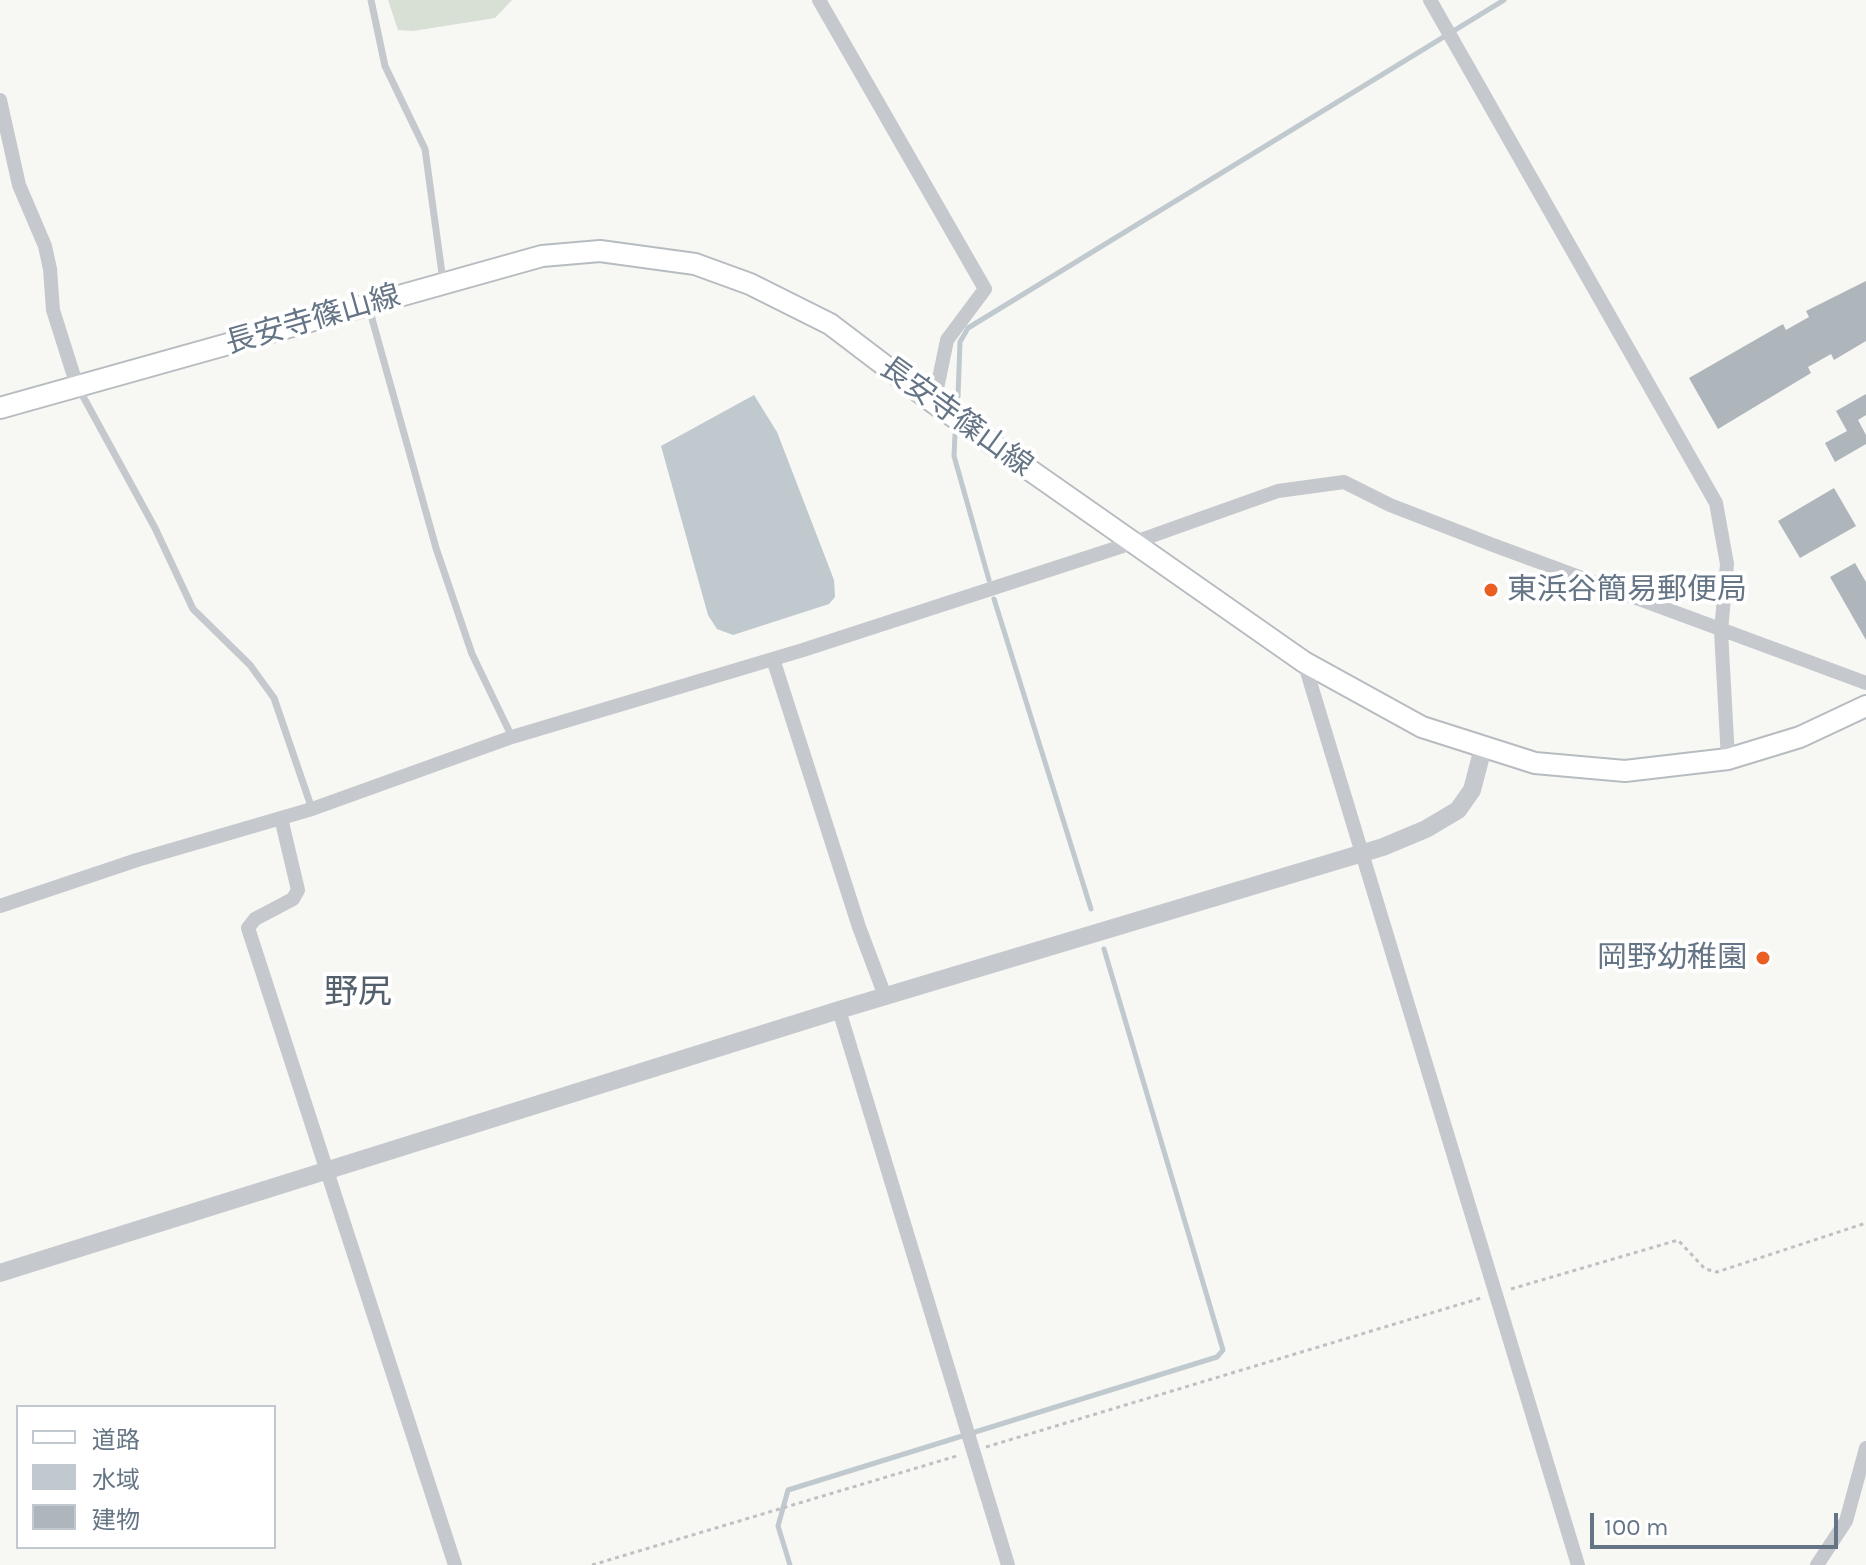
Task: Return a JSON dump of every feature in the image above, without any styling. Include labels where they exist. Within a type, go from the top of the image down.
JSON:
[{"type":"main road","name":"長安寺篠山線","points":[[0,408],[542,256],[600,251],[695,264],[750,284],[830,324],[934,403],[1304,662],[1422,727],[1535,763],[1625,771],[1728,759],[1800,737],[1866,706]]},
{"type":"street","points":[[819,0],[985,289],[947,340],[934,403]]},
{"type":"street","points":[[1430,0],[1716,503],[1727,564],[1721,631],[1728,759]]},
{"type":"street","points":[[0,100],[19,185],[45,246],[53,310],[77,386]]},
{"type":"street","points":[[0,906],[312,809],[512,737],[773,659],[1132,543],[1278,491],[1344,482],[1405,511],[1866,683]]},
{"type":"street","points":[[773,659],[859,927],[885,996]]},
{"type":"street","points":[[1304,662],[1578,1565]]},
{"type":"street","points":[[0,1273],[839,1010],[1364,853],[1426,829],[1458,810],[1472,790],[1483,748]]},
{"type":"street","points":[[281,818],[298,890],[293,899],[255,919],[248,928],[455,1565]]},
{"type":"street","points":[[839,1010],[1008,1565]]},
{"type":"street","points":[[1817,1565],[1846,1521],[1866,1448]]},
{"type":"lane","points":[[371,0],[385,66],[425,149],[444,283]]},
{"type":"lane","points":[[368,305],[436,548],[472,654],[512,737]]},
{"type":"lane","points":[[77,386],[155,528],[193,609],[250,665],[274,698],[312,809]]},
{"type":"path","points":[[592,1565],[1678,1240],[1705,1269],[1717,1272],[1866,1223]]},
{"type":"shaded area","points":[[388,0],[512,0],[495,18],[413,31],[398,30]]},
{"type":"water","points":[[754,395],[777,432],[834,580],[835,597],[829,604],[733,635],[717,629],[708,615],[661,446]]},
{"type":"building","points":[[1866,281],[1866,341],[1834,360],[1831,354],[1808,367],[1811,373],[1718,429],[1689,378],[1783,324],[1786,330],[1809,317],[1806,311]]},
{"type":"building","points":[[1866,394],[1866,415],[1858,420],[1866,435],[1866,444],[1835,462],[1825,443],[1847,431],[1836,411]]},
{"type":"building","points":[[1834,488],[1856,526],[1800,558],[1778,521]]},
{"type":"building","points":[[1855,563],[1866,582],[1866,640],[1830,577]]},
{"type":"waterway","points":[[958,397],[960,342],[968,328],[1504,0]]},
{"type":"waterway","points":[[955,434],[954,456],[989,580]]},
{"type":"waterway","points":[[994,599],[1091,909]]},
{"type":"waterway","points":[[790,1565],[778,1526],[788,1490],[1217,1357],[1223,1350],[1104,949]]},
{"type":"place","name":"東浜谷簡易郵便局","points":[[1491,590]]},
{"type":"place","name":"岡野幼稚園","points":[[1763,958]]},
{"type":"district","name":"野尻","points":[[358,993]]}]
